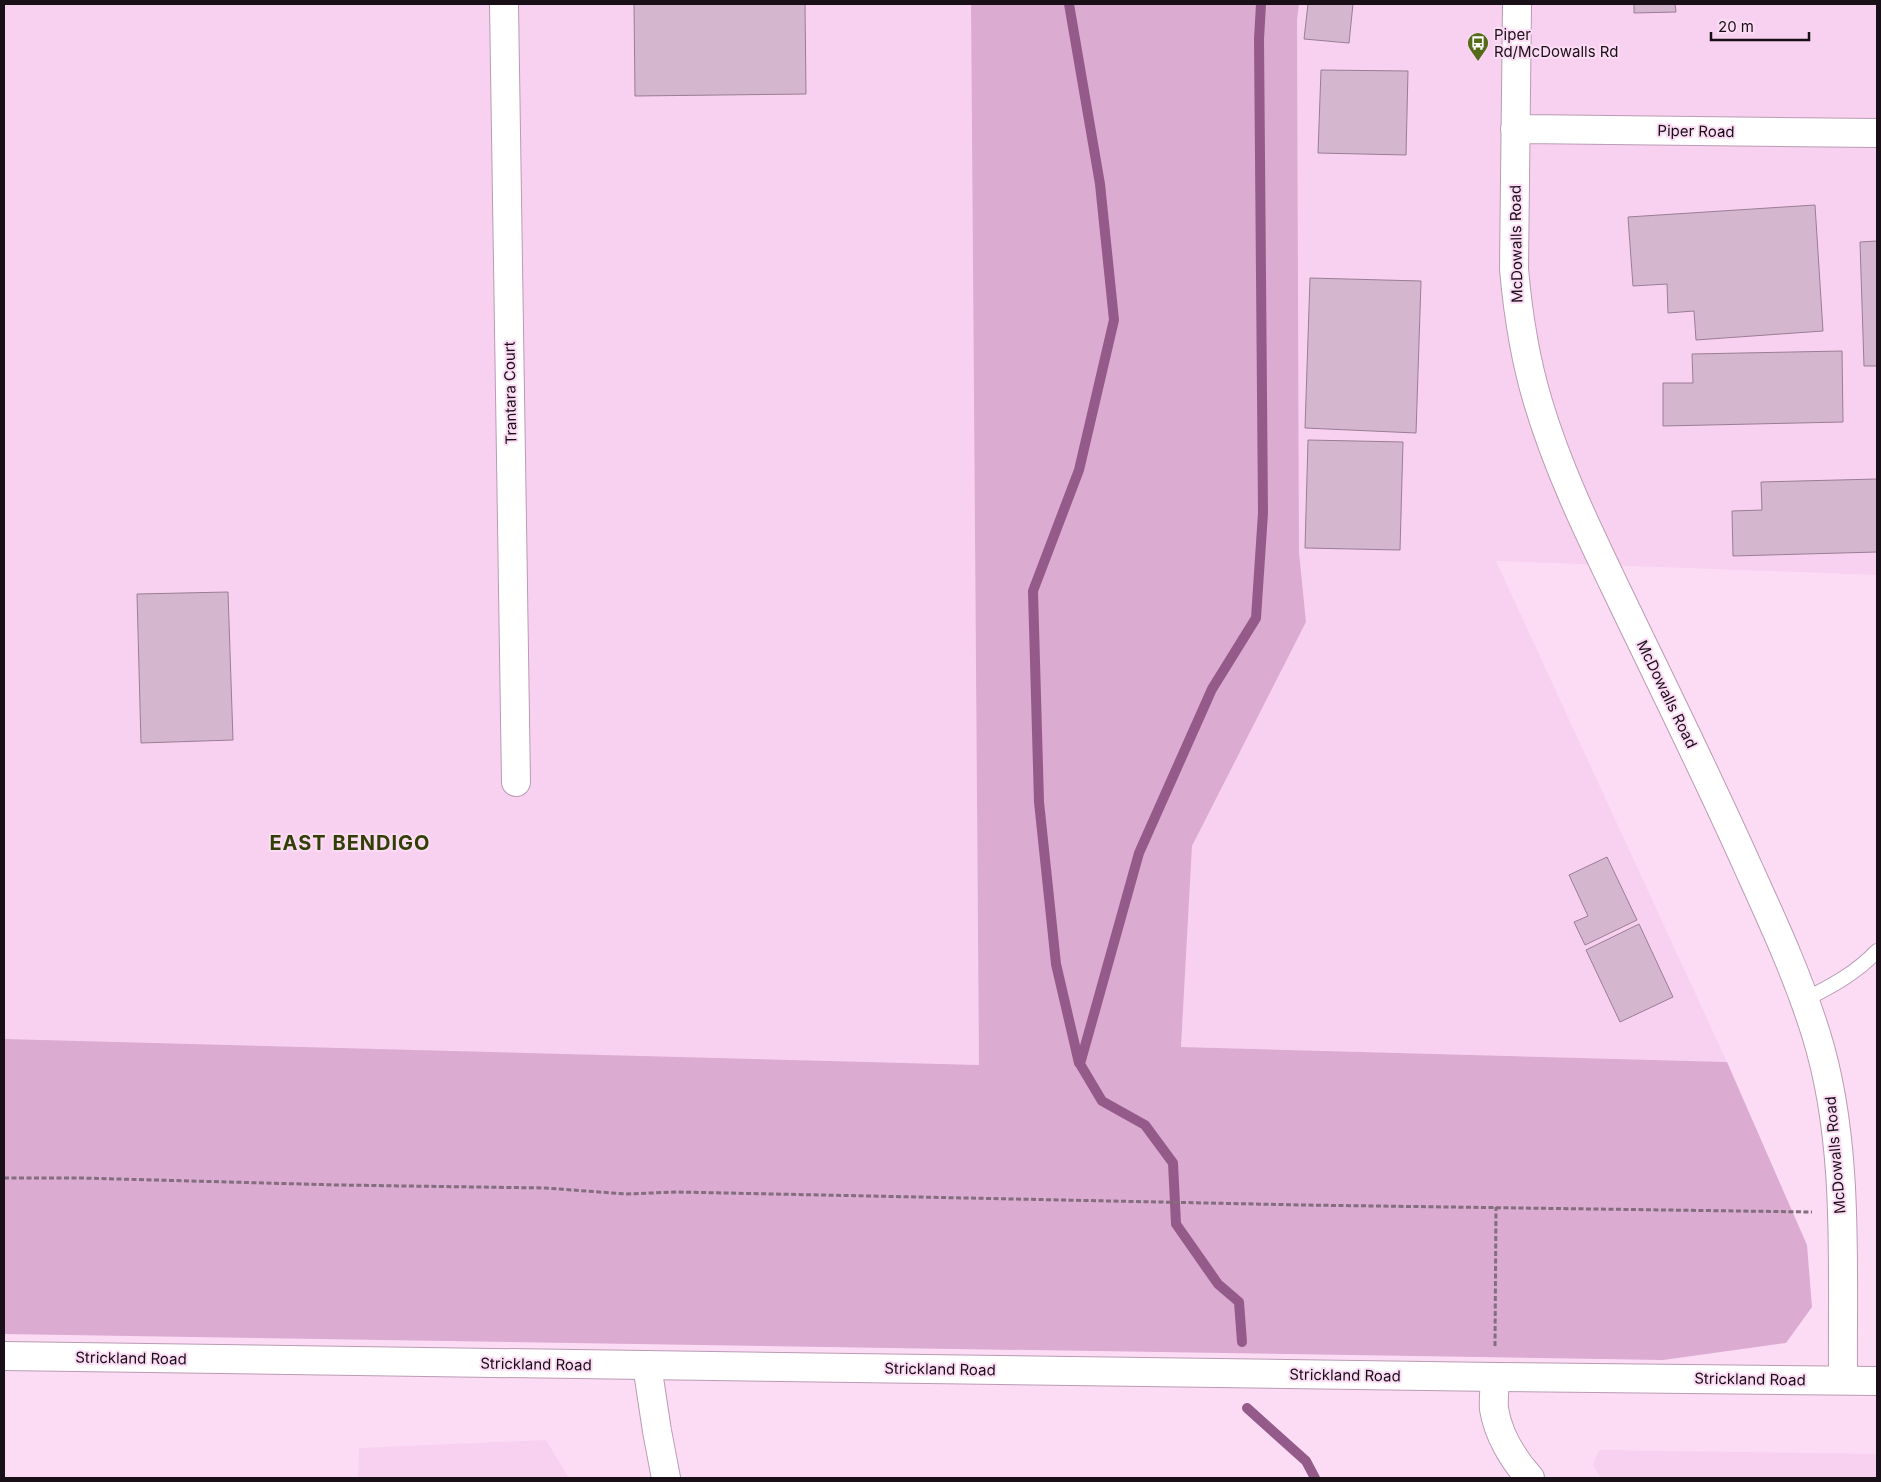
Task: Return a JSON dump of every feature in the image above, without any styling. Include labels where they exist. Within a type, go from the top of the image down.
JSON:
[{"type":"street","name":"Trantara Court","points":[[504,4],[516,782]]},
{"type":"street","name":"McDowalls Road","points":[[1517,4],[1514,269],[1518,312],[1526,356],[1538,403],[1570,489],[1713,789],[1771,918],[1817,1037],[1835,1121],[1840,1171],[1843,1380]]},
{"type":"street","name":"Piper Road","points":[[1515,129],[1877,133]]},
{"type":"street","name":"Strickland Road","points":[[4,1356],[1877,1381]]},
{"type":"street","points":[[648,1365],[666,1478]]},
{"type":"street","points":[[1495,1377],[1494,1408],[1501,1433],[1519,1466],[1530,1478]]},
{"type":"lane","points":[[1804,1000],[1855,972],[1877,951]]},
{"type":"path","points":[[4,1178],[546,1188],[626,1194],[678,1192],[1252,1204],[1841,1213]]},
{"type":"path","points":[[1495,1377],[1496,1207]]},
{"type":"shaded area","points":[[4,4],[971,4],[979,1065],[4,1045]]},
{"type":"shaded area","points":[[971,4],[1299,4],[1297,20],[1299,552],[1306,622],[1192,846],[1181,1047],[1727,1062],[1807,1245],[1812,1307],[1786,1343],[1663,1360],[4,1334],[4,1039],[979,1065]]},
{"type":"shaded area","points":[[1299,4],[1877,4],[1877,575],[1496,561],[1727,1062],[1181,1047],[1192,846],[1306,622],[1299,552],[1297,20]]},
{"type":"shaded area","points":[[546,1440],[569,1478],[358,1478],[359,1448]]},
{"type":"shaded area","points":[[1599,1450],[1877,1454],[1877,1478],[1601,1478],[1593,1465]]},
{"type":"building","points":[[634,4],[805,4],[806,94],[635,96]]},
{"type":"building","points":[[1308,4],[1353,4],[1349,43],[1304,39]]},
{"type":"building","points":[[1634,4],[1675,4],[1676,12],[1634,13]]},
{"type":"building","points":[[1321,70],[1408,71],[1406,155],[1318,153]]},
{"type":"building","points":[[1815,205],[1823,331],[1696,340],[1694,311],[1668,313],[1667,284],[1633,286],[1628,217]]},
{"type":"building","points":[[1877,241],[1877,366],[1864,366],[1860,242]]},
{"type":"building","points":[[1310,278],[1421,281],[1416,433],[1305,428]]},
{"type":"building","points":[[1842,351],[1843,422],[1663,426],[1663,383],[1693,383],[1692,354]]},
{"type":"building","points":[[1308,440],[1403,442],[1400,550],[1305,548]]},
{"type":"building","points":[[1877,479],[1877,552],[1733,556],[1732,511],[1762,510],[1761,482]]},
{"type":"building","points":[[228,592],[233,740],[141,743],[137,594]]},
{"type":"building","points":[[1607,857],[1637,920],[1585,945],[1574,922],[1588,916],[1569,875]]},
{"type":"building","points":[[1639,924],[1673,997],[1620,1022],[1586,950]]},
{"type":"waterway","points":[[1069,4],[1100,184],[1114,320],[1079,470],[1033,591],[1039,802],[1056,964],[1079,1063]]},
{"type":"waterway","points":[[1242,1342],[1239,1302],[1218,1284],[1176,1224],[1173,1163],[1145,1125],[1102,1101],[1080,1064],[1139,853],[1212,689],[1256,618],[1263,513],[1259,39],[1261,4]]},
{"type":"waterway","points":[[1247,1408],[1306,1461],[1315,1478]]},
{"type":"place","name":"Piper Rd/McDowalls Rd","points":[[1478,62]]},
{"type":"district","name":"EAST BENDIGO","points":[[350,843]]}]
